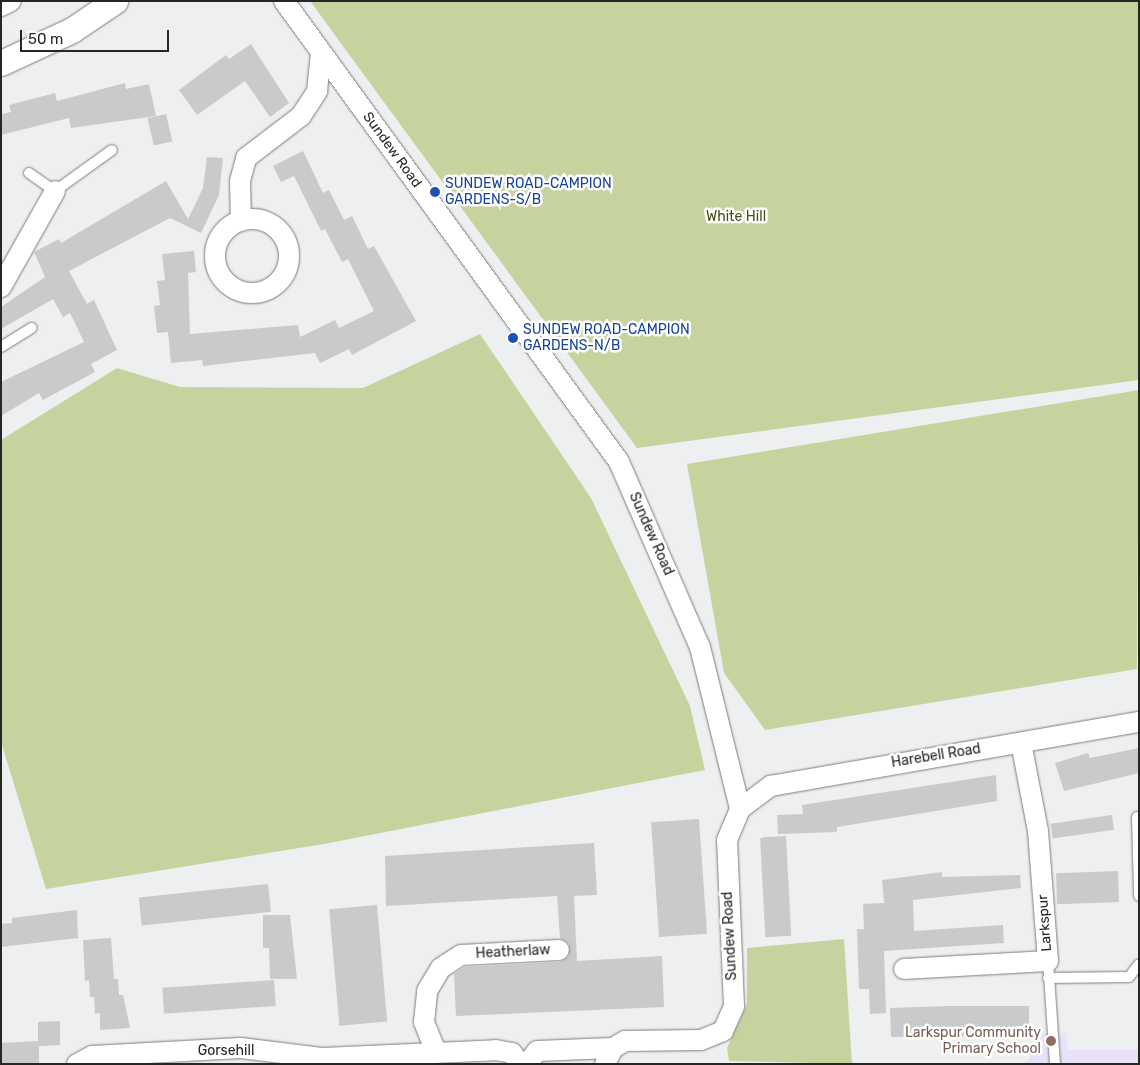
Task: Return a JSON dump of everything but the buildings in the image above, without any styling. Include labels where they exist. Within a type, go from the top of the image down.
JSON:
[{"type":"street","points":[[1,6],[11,1]]},
{"type":"street","points":[[1,63],[72,30],[115,1]]},
{"type":"street","name":"Sundew Road","points":[[284,1],[620,462],[700,647],[740,809],[727,840],[734,1006],[723,1031],[701,1040],[625,1041],[609,1056]]},
{"type":"street","points":[[241,221],[240,181],[246,158],[301,116],[317,91],[321,53]]},
{"type":"street","points":[[1,288],[55,191]]},
{"type":"street","name":"Harebell Road","points":[[740,809],[771,786],[1139,722]]},
{"type":"street","name":"Larkspur","points":[[904,969],[1048,970],[1038,830],[1021,743]]},
{"type":"street","name":"Heatherlaw","points":[[436,1052],[424,1022],[427,991],[441,968],[461,955],[559,950]]},
{"type":"street","name":"Gorsehill","points":[[77,1064],[92,1056],[241,1048],[323,1058],[496,1050],[512,1053],[520,1064]]},
{"type":"street","points":[[527,1064],[537,1051],[609,1056]]},
{"type":"lane","points":[[28,173],[55,191],[112,150]]},
{"type":"lane","points":[[1,347],[32,328]]},
{"type":"lane","points":[[1137,817],[1139,896]]},
{"type":"lane","points":[[1055,1064],[1048,970],[1129,976],[1139,964]]},
{"type":"shaded area","name":"Larkspur Community Primary School","points":[[1038,1033],[1066,1033],[1067,1050],[1139,1050],[1139,1064],[1012,1064],[1028,1062]]},
{"type":"green space","name":"White Hill","points":[[310,1],[1139,1],[1139,380],[637,448]]},
{"type":"green space","points":[[480,334],[591,498],[690,706],[705,770],[324,844],[46,889],[1,742],[1,440],[117,368],[180,387],[363,388]]},
{"type":"green space","points":[[1139,390],[1137,669],[765,730],[724,673],[687,464]]},
{"type":"green space","points":[[844,939],[852,1064],[729,1061],[727,1048],[747,1004],[747,948]]},
{"type":"place","name":"SUNDEW ROAD-CAMPION GARDENS-S/B","points":[[435,192]]},
{"type":"place","name":"SUNDEW ROAD-CAMPION GARDENS-N/B","points":[[513,338]]},
{"type":"place","name":"Larkspur Community Primary School","points":[[1051,1041]]}]
